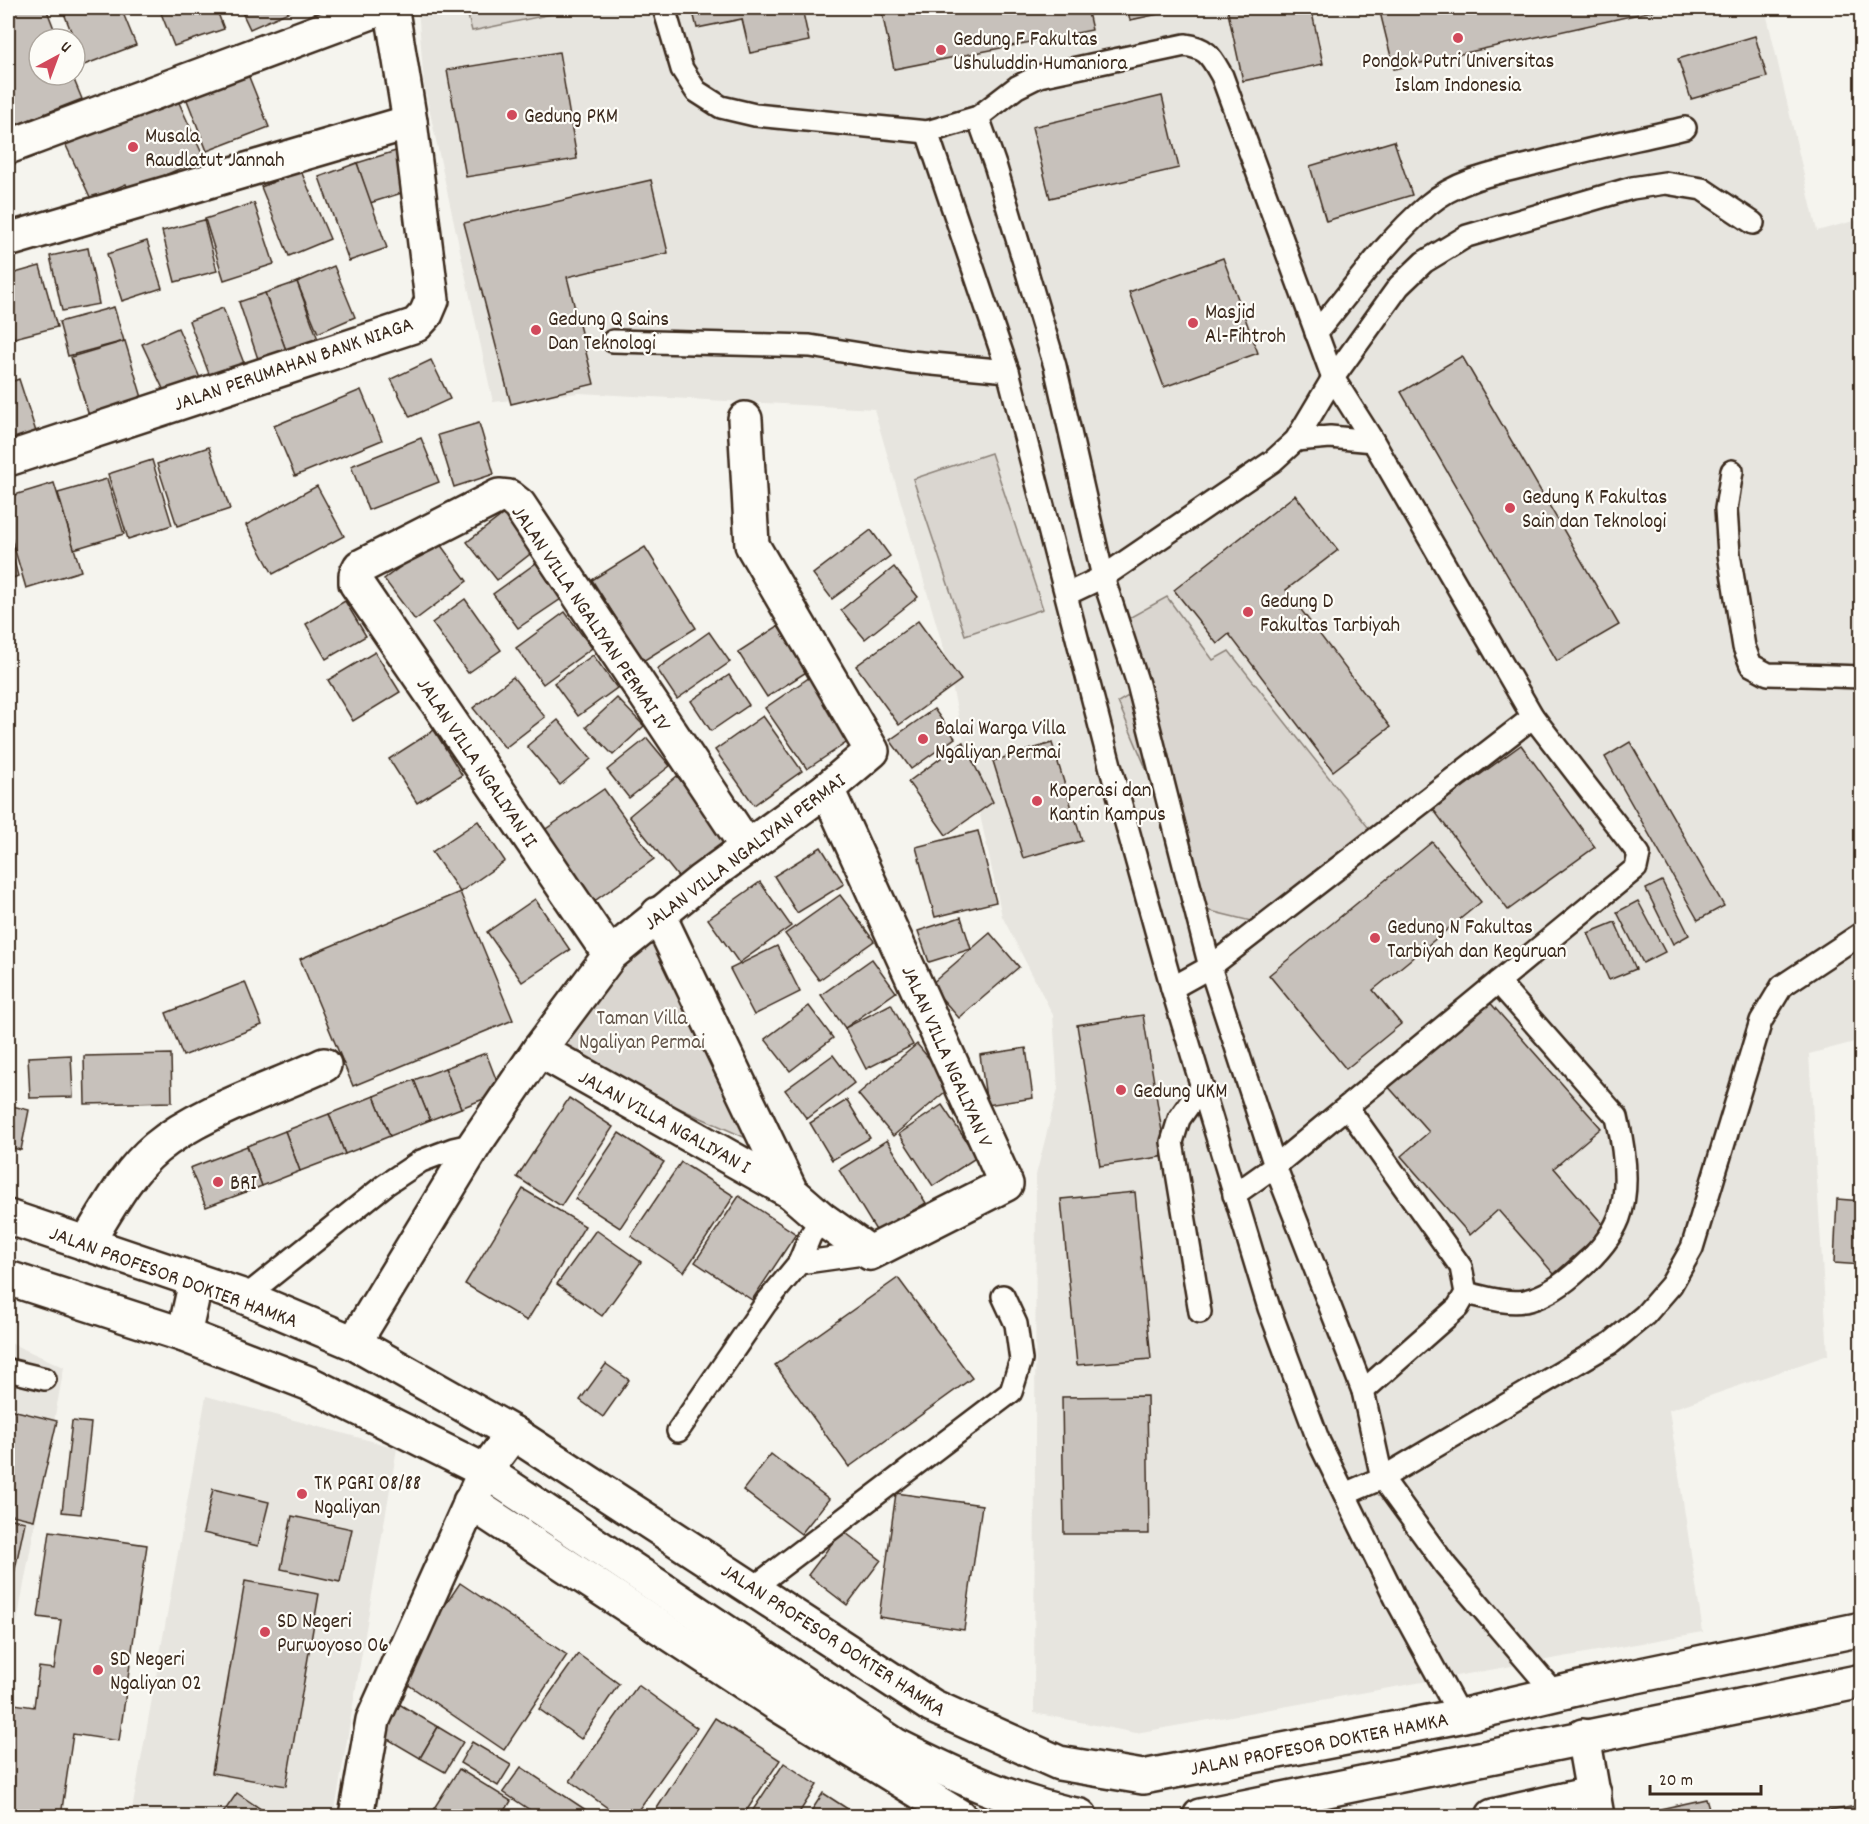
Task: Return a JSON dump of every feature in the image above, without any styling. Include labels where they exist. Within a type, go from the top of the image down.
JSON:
[{"type":"street","name":"JALAN PERUMAHAN BANK NIAGA","points":[[8,147],[383,8],[392,11],[410,122],[432,300],[426,314],[416,325],[8,459]]},
{"type":"street","points":[[8,240],[410,122]]},
{"type":"street","name":"JALAN VILLA NGALIYAN PERMAI","points":[[354,1343],[475,1144],[539,1050],[610,955],[658,914],[827,789],[872,751],[752,545],[745,419]]},
{"type":"street","name":"JALAN VILLA NGALIYAN PERMAI IV","points":[[360,567],[499,496],[509,497],[519,505],[747,847]]},
{"type":"street","name":"JALAN VILLA NGALIYAN II","points":[[360,567],[356,575],[356,583],[610,955]]},
{"type":"street","name":"JALAN VILLA NGALIYAN V","points":[[827,789],[1006,1184],[870,1253]]},
{"type":"street","points":[[658,914],[791,1192],[822,1219],[870,1253]]},
{"type":"street","name":"JALAN VILLA NGALIYAN I","points":[[539,1050],[791,1192]]},
{"type":"street","points":[[86,1244],[130,1176],[155,1149],[187,1126],[324,1065]]},
{"type":"street","name":"JALAN PROFESOR DOKTER HAMKA","points":[[8,1217],[245,1297],[354,1343],[513,1433],[932,1707],[1059,1763],[1143,1777],[1460,1716],[1593,1685],[1862,1629]]},
{"type":"street","points":[[8,1278],[184,1335],[308,1383],[484,1471],[895,1745],[968,1782],[1046,1810],[1080,1816]]},
{"type":"street","points":[[184,1335],[196,1281]]},
{"type":"street","points":[[356,1816],[373,1720],[484,1471],[513,1433]]},
{"type":"street","points":[[470,1502],[777,1704],[959,1816]]},
{"type":"street","points":[[1200,1816],[1583,1736],[1862,1681]]},
{"type":"street","points":[[1493,1816],[1596,1805],[1583,1736]]},
{"type":"lane","points":[[664,8],[682,69],[696,91],[721,106],[755,115],[927,132],[978,117],[1017,87],[1039,76],[1185,45],[1201,47],[1210,56],[1222,76],[1333,378],[1374,441],[1533,717],[1639,854],[1636,868],[1275,1166],[1234,1195]]},
{"type":"lane","points":[[978,117],[1055,366],[1103,577],[1138,684],[1210,968],[1275,1166],[1363,1391],[1382,1478],[1446,1566],[1556,1695]]},
{"type":"lane","points":[[1316,333],[1378,259],[1428,205],[1452,188],[1477,178],[1568,154],[1685,128]]},
{"type":"lane","points":[[927,132],[1008,371],[1111,769],[1172,988],[1269,1308],[1319,1442],[1396,1599],[1460,1716]]},
{"type":"lane","points":[[1067,594],[1103,577],[1273,461],[1296,440],[1333,378],[1399,286],[1424,262],[1467,236],[1632,188],[1665,183],[1702,189],[1753,223]]},
{"type":"lane","points":[[1378,259],[1399,286]]},
{"type":"lane","points":[[613,341],[810,346],[911,362],[1008,371]]},
{"type":"lane","points":[[1296,440],[1330,437],[1374,441]]},
{"type":"lane","points":[[1732,471],[1726,509],[1729,554],[1744,646],[1751,665],[1768,674],[1862,677]]},
{"type":"lane","points":[[1172,988],[1210,968],[1533,717]]},
{"type":"lane","points":[[1345,1494],[1382,1478],[1611,1343],[1645,1315],[1671,1284],[1692,1248],[1761,1021],[1782,986],[1862,933]]},
{"type":"lane","points":[[1466,1293],[1496,1300],[1524,1301],[1555,1290],[1595,1256],[1618,1218],[1623,1185],[1623,1145],[1617,1117],[1498,982]]},
{"type":"lane","points":[[1200,1312],[1172,1142],[1179,1119],[1202,1086]]},
{"type":"lane","points":[[1347,1107],[1461,1267],[1466,1293],[1458,1307],[1363,1391]]},
{"type":"lane","points":[[245,1297],[386,1185],[421,1161],[453,1149],[475,1144]]},
{"type":"lane","points":[[678,1431],[766,1303],[799,1263],[810,1236],[822,1219]]},
{"type":"lane","points":[[799,1263],[870,1253]]},
{"type":"lane","points":[[753,1588],[1011,1392],[1021,1360],[1016,1324],[1003,1296]]},
{"type":"lane","points":[[8,1370],[45,1379]]},
{"type":"shaded area","points":[[418,8],[1765,8],[1817,231],[1861,219],[1862,1040],[1809,1054],[1828,1355],[1669,1410],[1703,1632],[1136,1733],[1034,1713],[1036,1175],[1058,1089],[1053,1015],[1002,916],[945,654],[874,409],[579,393],[493,402],[424,85]]},
{"type":"shaded area","points":[[8,1342],[64,1367],[8,1671]]},
{"type":"shaded area","name":"SD Negeri Purwoyoso 06","points":[[206,1396],[397,1448],[334,1816],[131,1816]]},
{"type":"green space","points":[[466,8],[580,8],[472,31]]},
{"type":"green space","points":[[991,453],[1043,609],[965,635],[913,479]]},
{"type":"green space","points":[[1167,597],[1213,660],[1229,651],[1379,841],[1259,923],[1206,910],[1118,702],[1145,686],[1118,624]]},
{"type":"green space","name":"Taman Villa Ngaliyan Permai","points":[[664,929],[746,1138],[553,1052],[619,964]]},
{"type":"building","points":[[8,8],[46,8],[53,27],[27,27],[27,87],[77,87],[82,99],[13,126],[8,111]]},
{"type":"building","points":[[62,8],[121,8],[136,45],[87,64],[87,27],[69,27]]},
{"type":"building","points":[[159,8],[216,8],[224,29],[174,46]]},
{"type":"building","points":[[240,8],[292,8],[293,10],[250,29]]},
{"type":"building","points":[[692,8],[802,8],[809,41],[750,53],[742,19],[697,28]]},
{"type":"building","name":"Gedung F Fakultas Ushuluddin Humaniora","points":[[881,8],[1087,8],[1092,30],[894,69]]},
{"type":"building","points":[[1127,8],[1187,8],[1130,20]]},
{"type":"building","points":[[1227,8],[1311,8],[1323,64],[1243,81]]},
{"type":"building","name":"Pondok Putri Universitas Islam Indonesia","points":[[1379,8],[1666,8],[1394,69]]},
{"type":"building","points":[[1755,36],[1767,77],[1691,99],[1678,59]]},
{"type":"building","name":"Gedung PKM","points":[[559,52],[577,159],[466,177],[447,70]]},
{"type":"building","points":[[247,72],[269,127],[207,151],[185,95]]},
{"type":"building","name":"Musala Raudlatut Jannah","points":[[176,96],[204,158],[129,191],[126,184],[91,199],[62,137]]},
{"type":"building","points":[[1162,96],[1179,168],[1050,198],[1032,127]]},
{"type":"building","points":[[1394,141],[1412,195],[1326,221],[1310,166]]},
{"type":"building","points":[[399,150],[411,190],[370,203],[357,163]]},
{"type":"building","points":[[357,163],[387,248],[349,261],[319,177]]},
{"type":"building","points":[[301,171],[330,239],[289,256],[261,187]]},
{"type":"building","name":"Gedung Q Sains Dan Teknologi","points":[[651,180],[668,253],[567,277],[594,384],[511,404],[464,223]]},
{"type":"building","points":[[254,203],[274,264],[224,280],[205,219]]},
{"type":"building","points":[[204,220],[217,271],[175,282],[162,231]]},
{"type":"building","points":[[147,241],[162,288],[122,301],[107,254]]},
{"type":"building","points":[[88,248],[99,304],[62,311],[50,256]]},
{"type":"building","name":"Masjid Al-Fihtroh","points":[[1223,258],[1258,353],[1164,387],[1129,292]]},
{"type":"building","points":[[40,266],[57,327],[14,338],[8,314],[8,275]]},
{"type":"building","points":[[334,266],[355,317],[318,333],[297,282]]},
{"type":"building","points":[[297,282],[319,342],[287,353],[265,293]]},
{"type":"building","points":[[265,293],[287,353],[259,362],[239,302]]},
{"type":"building","points":[[114,307],[124,341],[68,356],[59,322]]},
{"type":"building","points":[[223,308],[245,366],[211,379],[189,321]]},
{"type":"building","points":[[178,328],[200,378],[165,393],[142,344]]},
{"type":"building","points":[[125,341],[143,401],[89,416],[71,357]]},
{"type":"building","name":"Gedung K Fakultas Sain dan Teknologi","points":[[1462,356],[1619,625],[1557,661],[1401,392]]},
{"type":"building","points":[[431,360],[450,399],[410,417],[391,379]]},
{"type":"building","points":[[19,379],[38,438],[8,448],[8,383]]},
{"type":"building","points":[[361,390],[382,440],[295,476],[274,426]]},
{"type":"building","points":[[479,423],[494,474],[454,487],[438,435]]},
{"type":"building","points":[[421,438],[439,482],[368,510],[351,466]]},
{"type":"building","points":[[209,447],[230,509],[177,526],[157,464]]},
{"type":"building","points":[[152,460],[172,525],[128,539],[108,474]]},
{"type":"building","points":[[107,479],[124,534],[74,549],[58,493]]},
{"type":"building","points":[[54,483],[81,571],[26,588],[8,527],[8,497]]},
{"type":"building","points":[[317,486],[344,536],[273,574],[246,525]]},
{"type":"building","name":"Gedung D Fakultas Tarbiyah","points":[[1295,495],[1338,550],[1286,590],[1390,727],[1333,771],[1229,634],[1217,644],[1174,590]]},
{"type":"building","points":[[505,513],[534,551],[497,580],[467,542]]},
{"type":"building","points":[[871,530],[890,556],[832,599],[813,574]]},
{"type":"building","points":[[8,538],[18,576],[8,580]]},
{"type":"building","points":[[437,540],[467,581],[415,620],[384,579]]},
{"type":"building","points":[[645,547],[696,628],[643,661],[592,580]]},
{"type":"building","points":[[536,563],[561,599],[518,628],[493,594]]},
{"type":"building","points":[[894,567],[918,597],[865,639],[841,610]]},
{"type":"building","points":[[465,599],[501,650],[468,673],[432,623]]},
{"type":"building","points":[[345,601],[366,636],[326,659],[306,624]]},
{"type":"building","points":[[565,612],[592,648],[543,684],[516,648]]},
{"type":"building","points":[[918,621],[961,680],[899,725],[856,666]]},
{"type":"building","points":[[778,626],[808,671],[767,697],[738,652]]},
{"type":"building","points":[[709,632],[730,662],[677,699],[657,669]]},
{"type":"building","points":[[375,652],[400,692],[353,721],[328,680]]},
{"type":"building","points":[[593,655],[617,688],[578,716],[554,683]]},
{"type":"building","points":[[729,675],[749,705],[711,731],[691,701]]},
{"type":"building","points":[[813,675],[855,737],[807,769],[765,708]]},
{"type":"building","points":[[513,677],[545,717],[505,748],[473,708]]},
{"type":"building","points":[[617,698],[644,726],[613,755],[586,727]]},
{"type":"building","name":"Balai Warga Villa Ngaliyan Permai","points":[[934,709],[955,738],[911,769],[890,740]]},
{"type":"building","points":[[763,716],[802,771],[754,805],[715,750]]},
{"type":"building","points":[[558,720],[591,759],[560,785],[527,746]]},
{"type":"building","points":[[434,730],[462,775],[417,803],[389,759]]},
{"type":"building","points":[[647,738],[670,766],[629,798],[607,770]]},
{"type":"building","points":[[963,742],[993,802],[946,835],[908,782]]},
{"type":"building","points":[[1630,742],[1724,906],[1698,920],[1605,757]]},
{"type":"building","name":"Koperasi dan Kantin Kampus","points":[[1052,743],[1082,841],[1023,858],[993,761]]},
{"type":"building","points":[[1521,745],[1595,847],[1508,910],[1433,809]]},
{"type":"building","points":[[677,776],[732,844],[683,883],[629,816]]},
{"type":"building","points":[[604,789],[654,859],[593,902],[543,831]]},
{"type":"building","points":[[478,821],[505,861],[460,892],[432,852]]},
{"type":"building","points":[[978,831],[996,902],[935,917],[916,847]]},
{"type":"building","name":"Gedung N Fakultas Tarbiyah dan Keguruan","points":[[1432,842],[1481,902],[1373,990],[1401,1024],[1346,1069],[1269,975]]},
{"type":"building","points":[[821,847],[844,884],[797,913],[774,876]]},
{"type":"building","points":[[1662,881],[1689,935],[1673,944],[1646,889]]},
{"type":"building","points":[[760,882],[791,926],[739,963],[708,919]]},
{"type":"building","points":[[460,892],[513,1020],[353,1086],[300,959]]},
{"type":"building","points":[[840,895],[874,941],[819,980],[785,934]]},
{"type":"building","points":[[535,899],[570,950],[522,982],[487,932]]},
{"type":"building","points":[[1638,901],[1665,952],[1643,963],[1617,912]]},
{"type":"building","points":[[961,917],[971,949],[929,962],[918,931]]},
{"type":"building","points":[[1615,922],[1636,969],[1609,980],[1588,933]]},
{"type":"building","points":[[990,933],[1019,967],[959,1018],[930,985]]},
{"type":"building","points":[[777,946],[800,992],[754,1015],[730,969]]},
{"type":"building","points":[[872,959],[896,992],[845,1028],[821,995]]},
{"type":"building","points":[[245,982],[262,1025],[183,1056],[166,1013]]},
{"type":"building","points":[[1486,998],[1601,1128],[1554,1168],[1606,1228],[1554,1274],[1498,1210],[1470,1235],[1401,1156],[1429,1132],[1386,1084]]},
{"type":"building","points":[[891,1004],[913,1045],[866,1069],[845,1028]]},
{"type":"building","points":[[809,1006],[833,1038],[790,1071],[765,1039]]},
{"type":"building","name":"Gedung UKM","points":[[1143,1015],[1166,1156],[1100,1166],[1077,1025]]},
{"type":"building","points":[[917,1044],[952,1086],[893,1136],[858,1094]]},
{"type":"building","points":[[1026,1048],[1033,1098],[987,1105],[980,1055]]},
{"type":"building","points":[[486,1053],[501,1092],[461,1108],[445,1068]]},
{"type":"building","points":[[171,1054],[172,1102],[85,1104],[84,1056]]},
{"type":"building","points":[[71,1055],[73,1097],[30,1098],[28,1057]]},
{"type":"building","points":[[833,1055],[854,1083],[807,1119],[785,1090]]},
{"type":"building","points":[[445,1068],[461,1108],[430,1120],[414,1080]]},
{"type":"building","points":[[414,1080],[430,1120],[390,1136],[374,1096]]},
{"type":"building","points":[[374,1096],[390,1136],[345,1154],[329,1114]]},
{"type":"building","points":[[569,1098],[613,1127],[561,1206],[517,1177]]},
{"type":"building","points":[[847,1100],[870,1138],[832,1160],[810,1123]]},
{"type":"building","points":[[8,1105],[29,1110],[21,1150],[8,1147]]},
{"type":"building","points":[[942,1105],[977,1157],[933,1186],[899,1134]]},
{"type":"building","points":[[329,1114],[345,1154],[300,1171],[285,1131]]},
{"type":"building","points":[[285,1131],[300,1171],[262,1186],[247,1146]]},
{"type":"building","points":[[619,1133],[664,1162],[620,1228],[575,1199]]},
{"type":"building","points":[[887,1140],[926,1203],[877,1232],[839,1170]]},
{"type":"building","points":[[247,1146],[262,1186],[206,1207],[190,1168]]},
{"type":"building","points":[[681,1162],[734,1196],[684,1272],[631,1236]]},
{"type":"building","points":[[523,1189],[585,1226],[527,1321],[465,1284]]},
{"type":"building","points":[[1135,1192],[1151,1359],[1077,1365],[1061,1199]]},
{"type":"building","points":[[739,1196],[796,1234],[752,1300],[695,1262]]},
{"type":"building","points":[[1837,1199],[1862,1201],[1862,1265],[1834,1263]]},
{"type":"building","points":[[596,1230],[641,1262],[602,1316],[557,1284]]},
{"type":"building","points":[[898,1278],[972,1378],[849,1467],[775,1365]]},
{"type":"building","points":[[606,1364],[629,1380],[603,1417],[580,1400]]},
{"type":"building","points":[[1147,1396],[1149,1534],[1064,1534],[1062,1397]]},
{"type":"building","points":[[8,1409],[57,1421],[34,1520],[8,1514]]},
{"type":"building","points":[[72,1421],[91,1423],[81,1514],[62,1512]]},
{"type":"building","points":[[771,1454],[829,1499],[801,1534],[743,1490]]},
{"type":"building","points":[[213,1489],[269,1502],[258,1546],[203,1533]]},
{"type":"building","points":[[896,1493],[982,1505],[964,1630],[879,1617]]},
{"type":"building","points":[[292,1516],[352,1529],[340,1582],[281,1569]]},
{"type":"building","points":[[8,1518],[25,1522],[8,1602]]},
{"type":"building","points":[[842,1530],[881,1560],[847,1605],[808,1575]]},
{"type":"building","points":[[50,1531],[147,1545],[119,1741],[73,1734],[61,1816],[8,1816],[8,1703],[34,1707],[39,1667],[54,1669],[61,1620],[38,1617]]},
{"type":"building","points":[[245,1581],[319,1594],[286,1786],[212,1773]]},
{"type":"building","points":[[460,1583],[567,1655],[504,1750],[397,1677]]},
{"type":"building","points":[[578,1654],[619,1684],[581,1739],[539,1709]]},
{"type":"building","points":[[638,1685],[697,1728],[634,1816],[619,1816],[570,1781]]},
{"type":"building","points":[[399,1704],[438,1727],[420,1758],[381,1735]]},
{"type":"building","points":[[715,1718],[780,1760],[743,1816],[652,1816]]},
{"type":"building","points":[[438,1727],[463,1742],[445,1772],[420,1758]]},
{"type":"building","points":[[472,1742],[511,1765],[498,1786],[460,1763]]},
{"type":"building","points":[[784,1763],[817,1785],[797,1816],[749,1816]]},
{"type":"building","points":[[521,1767],[586,1810],[582,1816],[539,1816],[503,1792]]},
{"type":"building","points":[[459,1769],[511,1801],[502,1816],[429,1816]]},
{"type":"building","points":[[237,1793],[271,1816],[221,1816]]},
{"type":"building","points":[[823,1793],[857,1815],[808,1816]]},
{"type":"building","points":[[1706,1799],[1711,1816],[1628,1816]]},
{"type":"building","points":[[1862,1805],[1862,1816],[1802,1816]]},
{"type":"place","name":"Pondok Putri Universitas Islam Indonesia","points":[[1458,38]]},
{"type":"place","name":"Gedung F Fakultas Ushuluddin Humaniora","points":[[941,50]]},
{"type":"place","name":"Gedung PKM","points":[[512,115]]},
{"type":"place","name":"Musala Raudlatut Jannah","points":[[133,147]]},
{"type":"place","name":"Masjid Al-Fihtroh","points":[[1193,323]]},
{"type":"place","name":"Gedung Q Sains Dan Teknologi","points":[[536,330]]},
{"type":"place","name":"Gedung K Fakultas Sain dan Teknologi","points":[[1510,508]]},
{"type":"place","name":"Gedung D Fakultas Tarbiyah","points":[[1248,612]]},
{"type":"place","name":"Balai Warga Villa Ngaliyan Permai","points":[[923,739]]},
{"type":"place","name":"Koperasi dan Kantin Kampus","points":[[1037,801]]},
{"type":"place","name":"Gedung N Fakultas Tarbiyah dan Keguruan","points":[[1375,938]]},
{"type":"place","name":"Gedung UKM","points":[[1121,1090]]},
{"type":"place","name":"BRI","points":[[218,1182]]},
{"type":"place","name":"TK PGRI 08/88 Ngaliyan","points":[[302,1494]]},
{"type":"place","name":"SD Negeri Purwoyoso 06","points":[[265,1632]]},
{"type":"place","name":"SD Negeri Ngaliyan 02","points":[[98,1670]]}]
